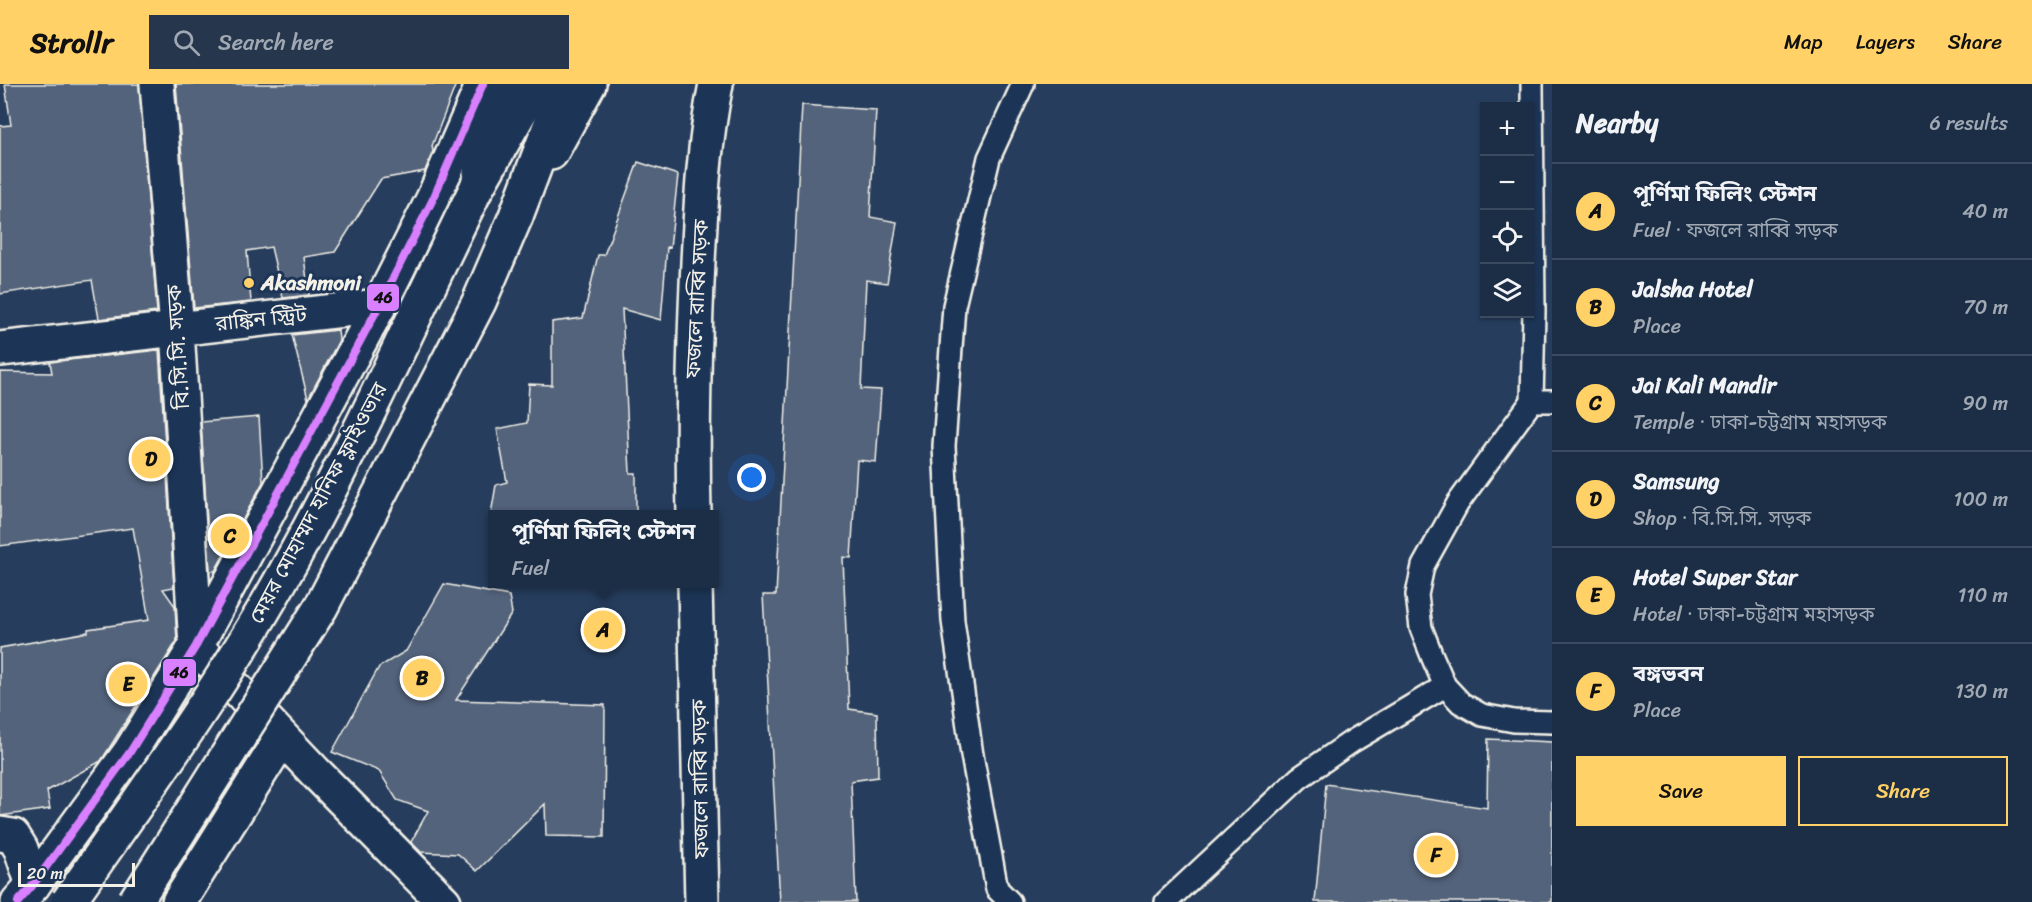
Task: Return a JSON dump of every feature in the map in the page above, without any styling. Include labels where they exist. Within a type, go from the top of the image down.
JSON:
[{"type":"main road","name":"বি.সি.সি. সড়ক","points":[[157,84],[177,329],[196,646]]},
{"type":"main road","points":[[26,894],[130,752],[196,646],[379,306],[433,199],[483,84]]},
{"type":"main road","points":[[476,189],[503,84]]},
{"type":"main road","name":"মেয়র মোহাম্মদ হানিফ ফ্লাইওভার","points":[[68,902],[215,689],[281,580],[327,493],[476,189],[534,84]]},
{"type":"main road","points":[[135,902],[321,607],[479,302],[516,216],[566,84]]},
{"type":"main road","points":[[516,216],[589,84]]},
{"type":"main road","name":"ফজলে রাব্বি সড়ক","points":[[694,510],[693,353],[707,128],[716,84]]},
{"type":"main road","name":"রাঙ্কিন স্ট্রিট","points":[[0,349],[379,306]]},
{"type":"main road","name":"ফজলে রাব্বি সড়ক","points":[[695,588],[702,902]]},
{"type":"main road","points":[[196,646],[282,738],[444,902]]},
{"type":"main road","points":[[179,902],[282,738]]},
{"type":"main road","points":[[0,834],[13,836],[21,849],[26,894]]},
{"type":"lane","points":[[1010,902],[997,889],[972,755],[953,621],[944,446],[954,306],[989,158],[1023,84]]},
{"type":"lane","points":[[1532,84],[1543,184],[1534,310],[1542,401],[1458,503],[1423,566],[1417,595],[1421,628],[1445,686],[1461,703],[1482,714],[1514,721],[1552,722]]},
{"type":"lane","points":[[1166,902],[1299,778],[1351,742],[1445,686]]},
{"type":"building","points":[[5,84],[139,84],[157,312],[99,319],[92,280],[0,294],[0,126],[11,125]]},
{"type":"building","points":[[176,84],[456,84],[425,171],[381,179],[335,252],[304,257],[309,295],[283,298],[271,247],[247,251],[251,302],[194,308]]},
{"type":"building","points":[[802,105],[876,110],[870,217],[897,222],[887,283],[866,280],[861,389],[881,390],[876,462],[857,460],[851,558],[843,557],[849,709],[877,713],[878,777],[851,781],[856,902],[780,902],[763,595],[776,595]]},
{"type":"building","points":[[638,162],[678,175],[670,248],[667,247],[661,320],[622,309],[630,473],[636,473],[636,510],[492,510],[496,485],[507,482],[497,429],[527,423],[529,384],[552,385],[552,322],[583,318],[598,255],[604,255]]},
{"type":"building","points":[[338,330],[339,340],[308,399],[292,335]]},
{"type":"building","points":[[159,350],[174,587],[163,589],[175,606],[177,641],[101,761],[47,791],[50,809],[0,816],[0,648],[88,632],[88,629],[149,620],[133,528],[0,546],[0,372],[52,373],[50,362]]},
{"type":"building","points":[[259,417],[263,482],[215,571],[210,571],[201,422]]},
{"type":"building","points":[[444,584],[509,596],[512,613],[456,700],[605,705],[604,837],[546,836],[545,804],[477,871],[458,854],[421,852],[411,842],[428,811],[397,800],[379,771],[332,752],[379,667],[406,651]]},
{"type":"building","points":[[1488,739],[1552,742],[1552,902],[1315,902],[1326,784],[1487,808]]},
{"type":"transit line","name":"46","points":[[18,902],[33,885],[130,752],[196,646],[379,306],[433,199],[483,84]]},
{"type":"place","name":"Akashmoni","points":[[249,283]]},
{"type":"place","name":"Samsung","points":[[151,459]]},
{"type":"place","name":"Jai Kali Mandir","points":[[230,536]]},
{"type":"place","name":"পূর্ণিমা ফিলিং স্টেশন","points":[[603,630]]},
{"type":"place","name":"Jalsha Hotel","points":[[422,678]]},
{"type":"place","name":"Hotel Super Star","points":[[128,684]]},
{"type":"place","name":"বঙ্গভবন","points":[[1436,855]]}]
